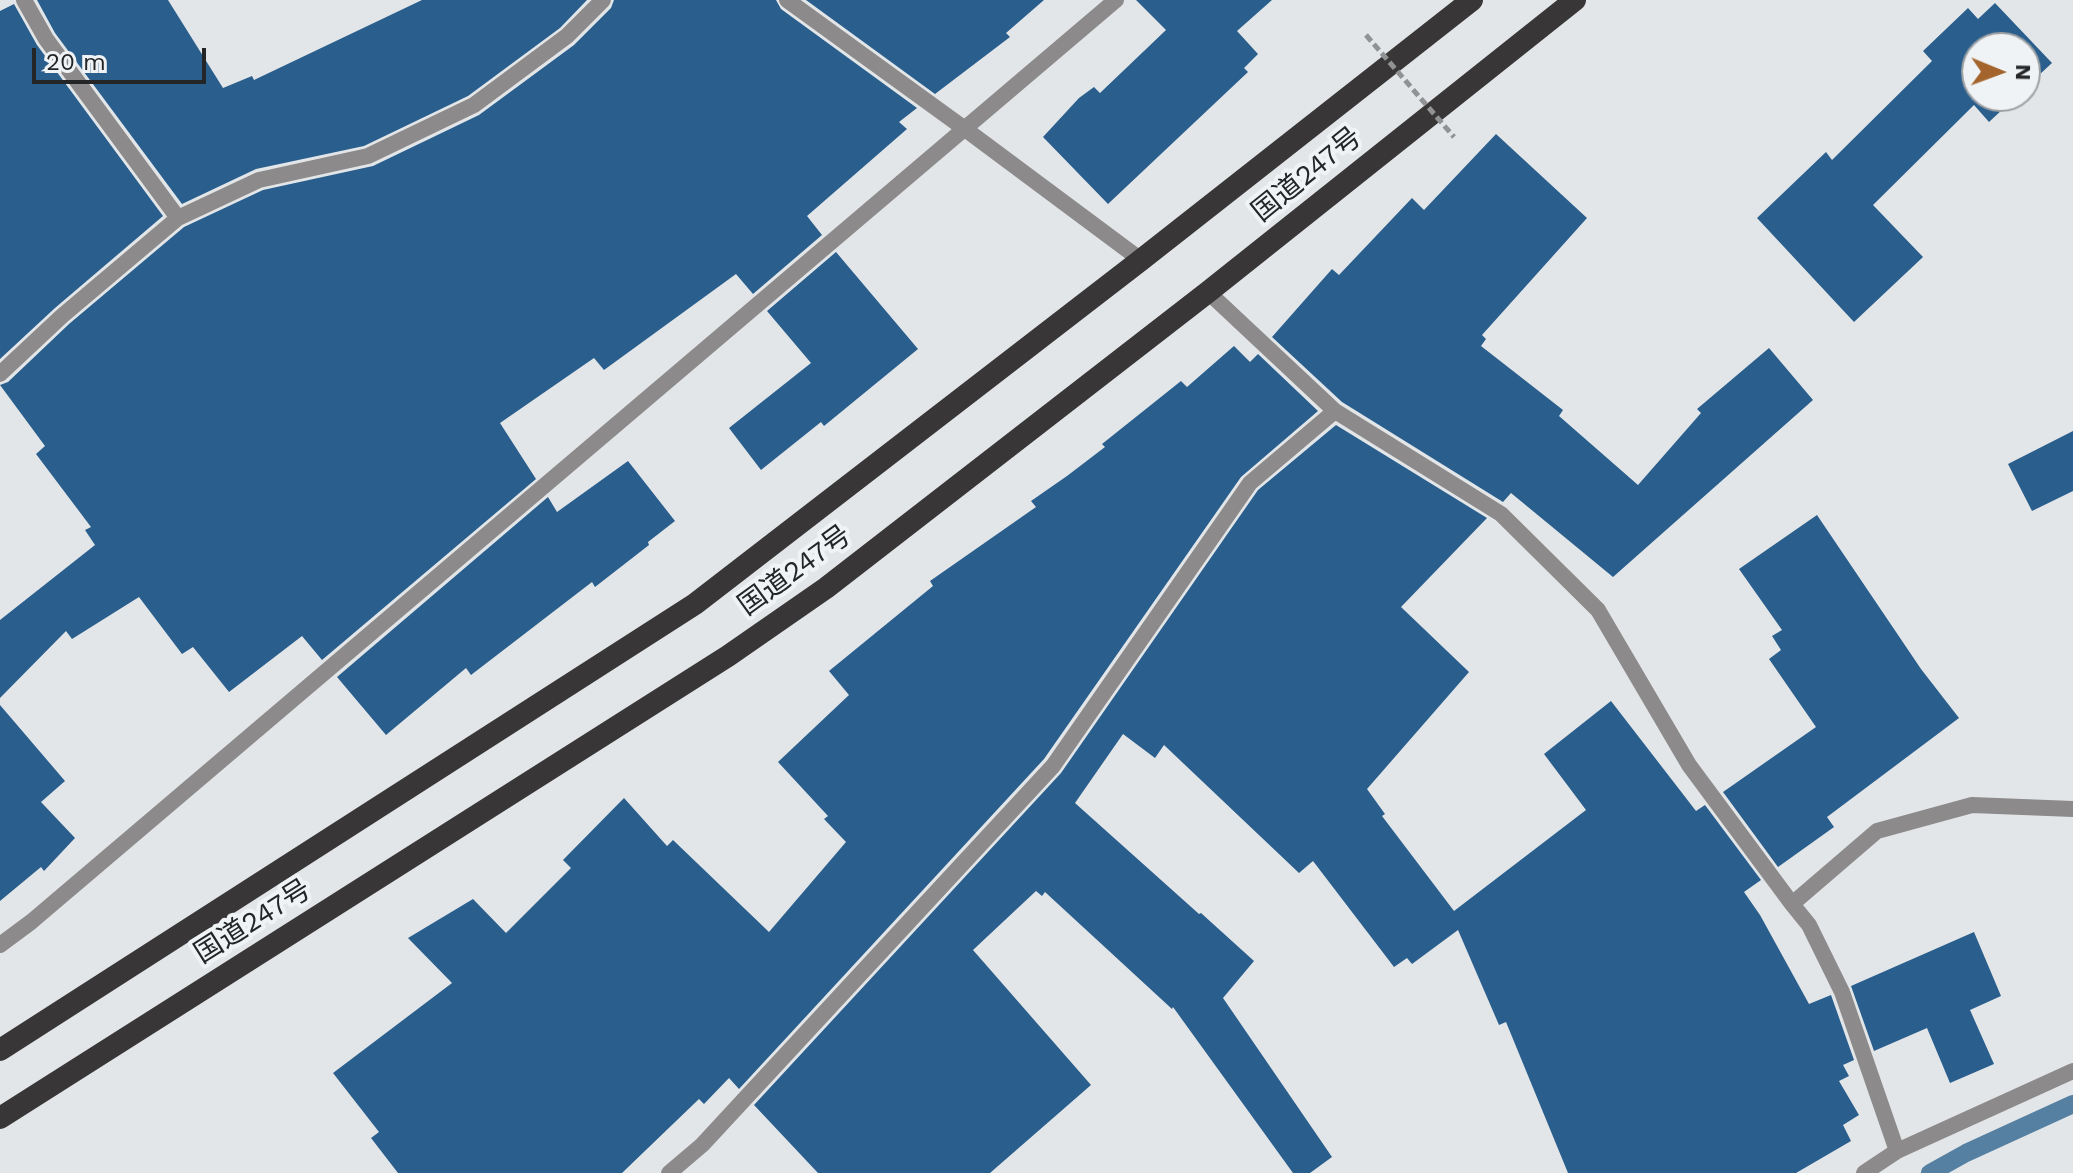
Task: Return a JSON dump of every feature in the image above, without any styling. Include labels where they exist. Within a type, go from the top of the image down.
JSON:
[{"type":"highway","name":"国道247号","points":[[0,1050],[695,604],[1472,0]]},
{"type":"highway","name":"国道247号","points":[[0,1118],[728,656],[826,588],[1208,292],[1575,0]]},
{"type":"street","points":[[24,0],[46,39],[178,218]]},
{"type":"street","points":[[0,374],[62,316],[178,218],[259,180],[368,156],[474,105],[567,36],[603,0]]},
{"type":"street","points":[[787,0],[1141,260]]},
{"type":"street","points":[[0,945],[55,902],[1116,0]]},
{"type":"street","points":[[1208,292],[1335,411],[1501,514],[1598,610],[1689,765],[1809,925],[1842,992],[1897,1151]]},
{"type":"street","points":[[669,1173],[702,1145],[1053,766],[1250,483],[1335,411]]},
{"type":"street","points":[[1792,904],[1877,831],[1972,805],[2073,809]]},
{"type":"street","points":[[1864,1173],[1897,1151],[2073,1071]]},
{"type":"path","points":[[1366,35],[1454,137]]},
{"type":"building","points":[[37,0],[168,0],[223,88],[252,76],[254,80],[422,0],[587,0],[560,28],[468,96],[364,146],[256,169],[182,204],[55,33]]},
{"type":"building","points":[[614,0],[776,0],[781,9],[917,108],[899,122],[907,129],[807,216],[822,235],[753,294],[736,274],[604,370],[594,358],[500,423],[536,479],[322,660],[302,636],[229,692],[193,647],[182,654],[139,597],[72,639],[66,631],[0,698],[0,620],[95,545],[85,530],[91,527],[36,454],[45,446],[0,385],[8,382],[69,324],[184,227],[263,190],[373,166],[479,115],[574,45],[611,8]]},
{"type":"building","points":[[806,0],[1044,0],[1006,33],[1010,37],[935,94]]},
{"type":"building","points":[[1136,0],[1272,0],[1237,31],[1258,54],[1244,68],[1248,72],[1108,204],[1043,137],[1079,98],[1094,87],[1100,93],[1166,30]]},
{"type":"building","points":[[1995,3],[2023,32],[1961,32],[1961,112],[1967,112],[1873,205],[1923,257],[1854,322],[1757,218],[1826,152],[1832,160],[1932,61],[1923,51],[1968,8],[1978,19]]},
{"type":"building","points":[[14,4],[37,45],[163,216],[0,359],[0,11]]},
{"type":"building","points":[[2041,51],[2052,63],[2041,73]]},
{"type":"building","points":[[1980,112],[2000,112],[1989,122]]},
{"type":"building","points":[[1496,134],[1587,218],[1482,335],[1486,339],[1481,346],[1563,410],[1559,416],[1638,485],[1701,413],[1697,409],[1769,348],[1813,400],[1613,577],[1511,493],[1503,502],[1342,402],[1272,337],[1332,269],[1339,275],[1412,198],[1424,210]]},
{"type":"building","points":[[836,252],[918,349],[824,426],[821,422],[761,470],[729,428],[811,363],[767,311]]},
{"type":"building","points":[[1234,346],[1250,362],[1258,354],[1318,411],[1241,477],[1044,759],[739,1089],[729,1078],[704,1104],[699,1099],[622,1173],[398,1173],[371,1138],[379,1132],[333,1073],[452,983],[408,938],[473,899],[506,933],[571,868],[563,860],[624,798],[667,846],[673,840],[769,932],[846,842],[824,819],[828,816],[778,762],[849,695],[829,671],[933,586],[930,581],[1036,507],[1031,501],[1105,447],[1102,444],[1181,381],[1187,387]]},
{"type":"building","points":[[1336,425],[1487,518],[1401,607],[1469,672],[1367,789],[1385,814],[1382,816],[1454,911],[1586,810],[1544,754],[1611,701],[1696,811],[1705,805],[1761,880],[1744,892],[1809,1004],[1831,995],[1854,1060],[1843,1065],[1849,1076],[1839,1081],[1859,1115],[1843,1125],[1851,1141],[1796,1173],[1568,1173],[1506,1022],[1499,1025],[1458,930],[1412,964],[1407,958],[1394,967],[1313,861],[1299,873],[1164,745],[1155,758],[1123,734],[1075,803],[1254,961],[1223,998],[1332,1157],[1310,1173],[1293,1173],[1173,1007],[1045,892],[1042,896],[1036,891],[973,950],[1091,1085],[990,1173],[818,1173],[754,1105],[1061,773],[1258,490]]},
{"type":"building","points":[[2073,431],[2073,491],[2032,511],[2008,464]]},
{"type":"building","points":[[628,461],[675,521],[595,587],[592,582],[471,675],[466,668],[386,735],[337,677],[548,497],[557,512]]},
{"type":"building","points":[[1817,515],[1921,669],[1959,718],[1827,817],[1834,827],[1778,867],[1723,792],[1816,727],[1769,659],[1781,650],[1772,636],[1782,630],[1739,569]]},
{"type":"building","points":[[0,705],[65,781],[41,802],[75,838],[44,871],[41,867],[0,901]]},
{"type":"building","points":[[1974,932],[2001,996],[1970,1010],[1994,1064],[1950,1083],[1927,1028],[1874,1051],[1851,986]]},
{"type":"waterway","points":[[1930,1173],[2073,1104]]}]
